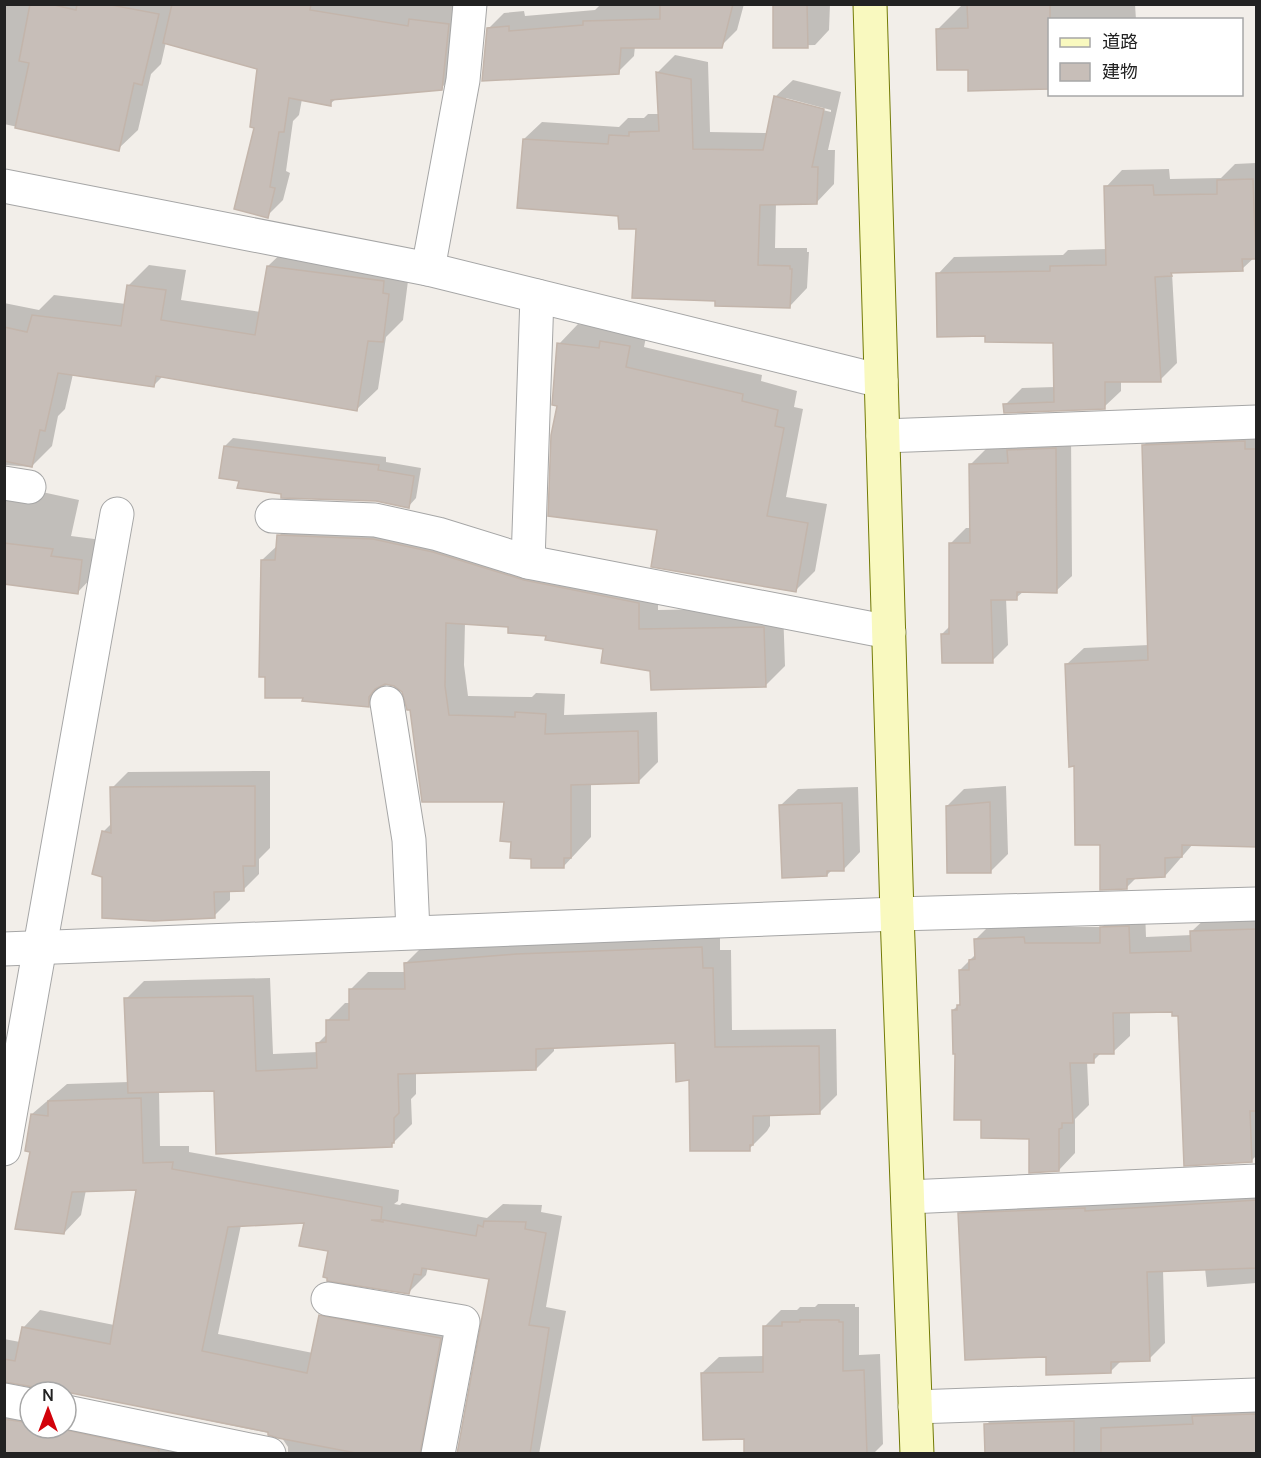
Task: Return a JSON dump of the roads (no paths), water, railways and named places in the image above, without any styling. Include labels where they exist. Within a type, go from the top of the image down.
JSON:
[{"type":"street","points":[[428,269],[463,80],[470,4]]},
{"type":"street","points":[[870,4],[897,914],[916,1454]]},
{"type":"street","points":[[4,186],[428,269],[881,381]]},
{"type":"street","points":[[528,562],[537,296]]},
{"type":"street","points":[[883,436],[1257,422]]},
{"type":"street","points":[[4,1149],[117,514]]},
{"type":"street","points":[[272,516],[375,520],[438,534],[528,562],[889,632]]},
{"type":"street","points":[[387,703],[409,840],[413,932]]},
{"type":"street","points":[[4,949],[897,914],[1257,904]]},
{"type":"street","points":[[908,1197],[1257,1181]]},
{"type":"street","points":[[328,1299],[463,1322],[438,1454]]},
{"type":"street","points":[[915,1407],[1257,1395]]},
{"type":"street","points":[[78,1414],[269,1454]]}]
